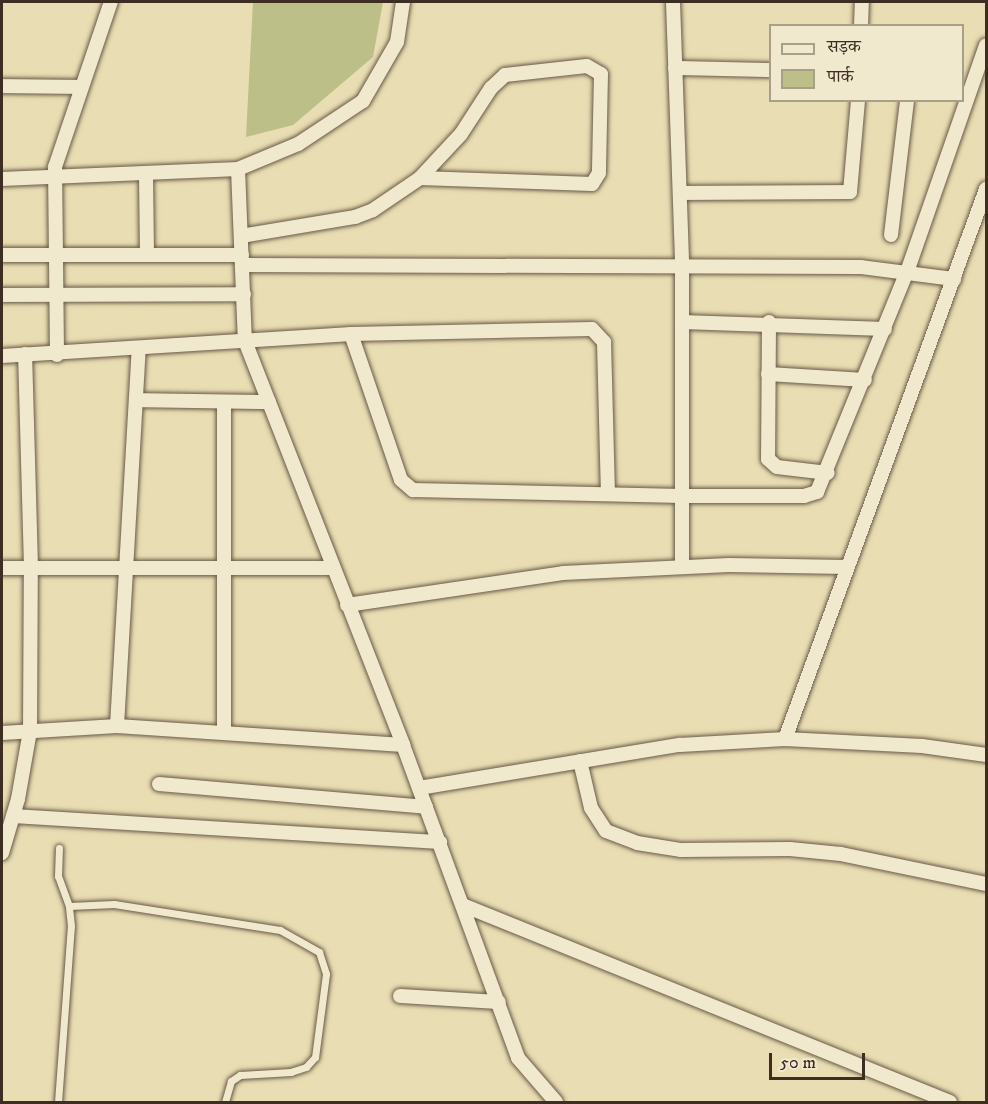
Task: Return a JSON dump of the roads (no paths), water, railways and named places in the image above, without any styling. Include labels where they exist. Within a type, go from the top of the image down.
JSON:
[{"type":"street","points":[[57,355],[55,167],[79,87],[111,2]]},
{"type":"street","points":[[2,179],[55,179],[238,169],[298,144],[363,100],[397,42],[403,2]]},
{"type":"street","points":[[673,2],[682,266],[682,567]]},
{"type":"street","points":[[861,24],[862,2]]},
{"type":"street","points":[[351,334],[401,480],[413,490],[682,496],[804,496],[817,492],[828,473],[907,272],[987,45]]},
{"type":"street","points":[[241,236],[355,217],[373,210],[420,178],[461,134],[491,88],[505,75],[587,66],[601,74],[599,173],[592,184],[420,178]]},
{"type":"street","points":[[675,69],[769,70]]},
{"type":"street","points":[[2,86],[79,87]]},
{"type":"street","points":[[680,193],[850,192],[858,102]]},
{"type":"street","points":[[891,235],[907,102]]},
{"type":"street","points":[[238,169],[245,341],[404,745],[519,1058],[556,1102]]},
{"type":"street","points":[[146,174],[147,254]]},
{"type":"street","points":[[785,739],[987,189]]},
{"type":"street","points":[[2,255],[147,254],[242,260],[861,267],[954,279]]},
{"type":"street","points":[[2,295],[244,294]]},
{"type":"street","points":[[682,322],[769,322],[885,329]]},
{"type":"street","points":[[769,322],[768,459],[777,467],[828,473]]},
{"type":"street","points":[[2,356],[139,350],[351,334],[582,329],[600,333],[604,342],[608,493]]},
{"type":"street","points":[[117,726],[139,350]]},
{"type":"street","points":[[2,853],[13,816],[30,731],[31,567],[25,354]]},
{"type":"street","points":[[768,374],[865,380]]},
{"type":"street","points":[[136,400],[269,402]]},
{"type":"street","points":[[224,402],[224,730]]},
{"type":"street","points":[[2,568],[333,567]]},
{"type":"street","points":[[347,605],[563,573],[682,567],[847,567]]},
{"type":"street","points":[[2,733],[117,726],[224,730],[404,745]]},
{"type":"street","points":[[419,788],[680,745],[785,739],[922,746],[987,755]]},
{"type":"street","points":[[580,761],[591,808],[606,831],[637,843],[681,850],[790,849],[841,854],[987,884]]},
{"type":"street","points":[[159,784],[426,807]]},
{"type":"street","points":[[13,816],[440,842]]},
{"type":"street","points":[[465,906],[950,1102]]},
{"type":"street","points":[[400,996],[499,1002]]},
{"type":"lane","points":[[58,1102],[69,906],[58,876],[59,848]]},
{"type":"lane","points":[[69,906],[114,904],[280,930],[319,952],[326,974],[315,1057],[306,1067],[291,1072],[240,1076],[231,1081],[225,1102]]}]
